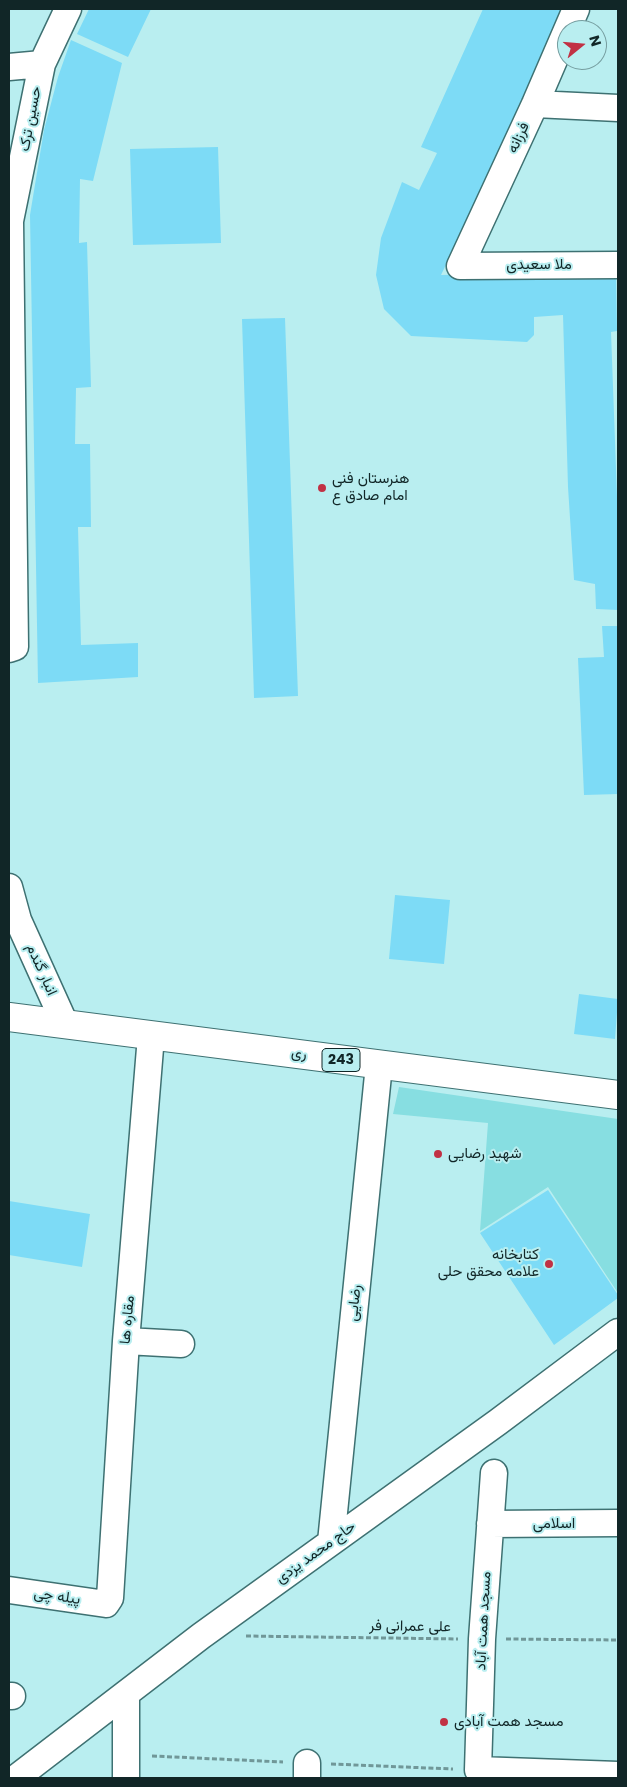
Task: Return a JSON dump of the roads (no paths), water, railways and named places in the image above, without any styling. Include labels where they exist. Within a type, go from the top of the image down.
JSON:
[{"type":"main road","name":"ری","points":[[9,1017],[618,1095]]},
{"type":"street","name":"حسین ترک","points":[[9,649],[15,647],[10,221],[42,64],[68,9]]},
{"type":"street","name":"فرزانه","points":[[460,266],[535,104],[576,9]]},
{"type":"street","points":[[9,67],[42,64]]},
{"type":"street","points":[[535,104],[618,108]]},
{"type":"street","name":"ملا سعیدی","points":[[460,266],[618,265]]},
{"type":"street","name":"انبار گندم","points":[[9,888],[18,920],[65,1024]]},
{"type":"street","name":"مقاره ها","points":[[106,1604],[110,1598],[126,1341],[151,1036]]},
{"type":"street","name":"رضایی","points":[[331,1542],[379,1065]]},
{"type":"street","name":"حاج محمد یزدی","points":[[16,1778],[201,1636],[618,1332]]},
{"type":"street","points":[[126,1341],[181,1344]]},
{"type":"street","name":"مسجد همت آباد","points":[[494,1473],[482,1639],[478,1770],[573,1776]]},
{"type":"street","name":"اسلامی","points":[[490,1524],[618,1523]]},
{"type":"street","name":"پیله چی","points":[[9,1590],[106,1604]]},
{"type":"street","points":[[126,1694],[126,1778]]},
{"type":"street","points":[[573,1776],[618,1775]]},
{"type":"place","name":"هنرستان فنی امام صادق ع","points":[[322,488]]},
{"type":"place","name":"شهید رضایی","points":[[438,1154]]},
{"type":"place","name":"کتابخانه علامه محقق حلی","points":[[549,1264]]},
{"type":"place","name":"مسجد همت آبادی","points":[[444,1722]]}]
